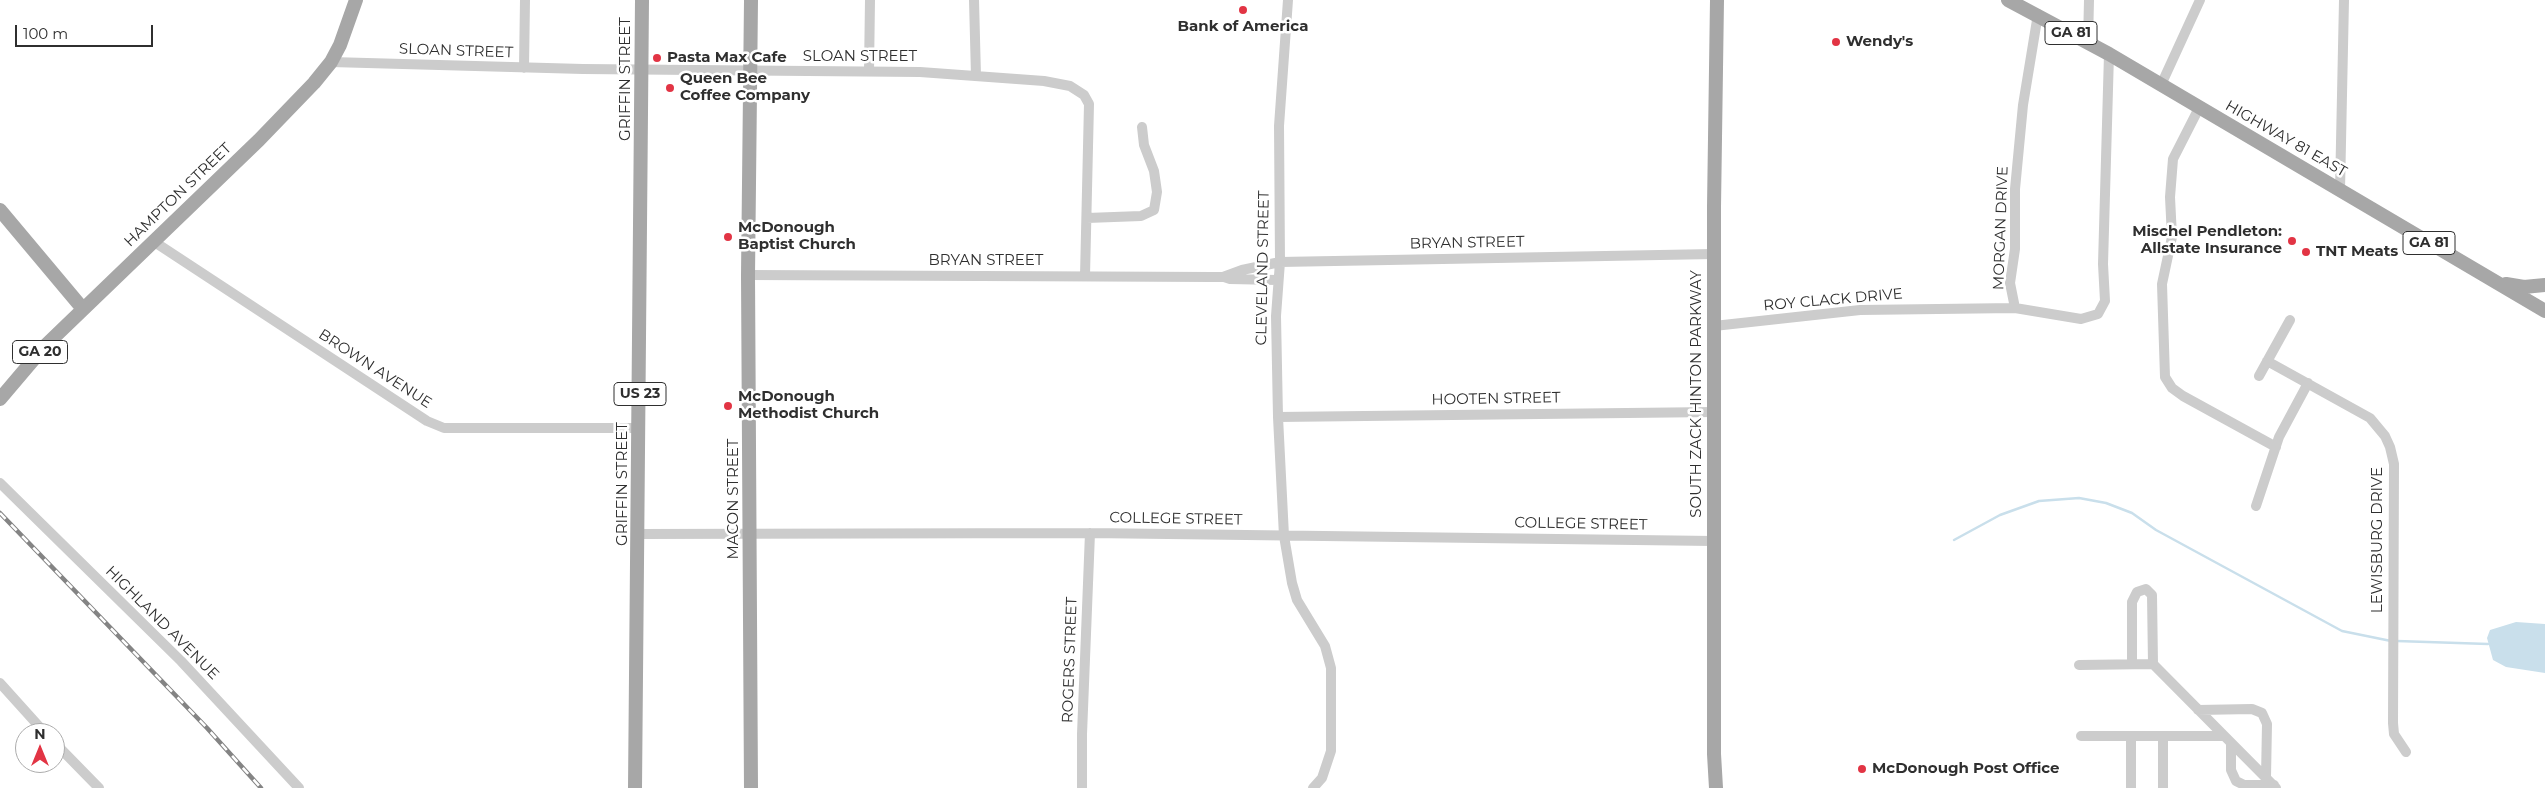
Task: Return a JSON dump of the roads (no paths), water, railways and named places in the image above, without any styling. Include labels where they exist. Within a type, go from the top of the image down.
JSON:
[{"type":"main road","name":"HAMPTON STREET","points":[[0,399],[45,346],[296,103],[331,62],[348,25],[356,0]]},
{"type":"main road","name":"GRIFFIN STREET","points":[[635,788],[640,428],[642,0]]},
{"type":"main road","name":"MACON STREET","points":[[751,0],[748,275],[751,788]]},
{"type":"main road","name":"SOUTH ZACK HINTON PARKWAY","points":[[1716,788],[1714,254],[1718,0]]},
{"type":"main road","name":"HIGHWAY 81 EAST","points":[[2008,0],[2038,14],[2088,44],[2109,54],[2545,311]]},
{"type":"main road","points":[[0,210],[83,309]]},
{"type":"main road","points":[[2495,282],[2524,288],[2545,286]]},
{"type":"street","points":[[524,68],[526,0]]},
{"type":"street","points":[[869,71],[870,0]]},
{"type":"street","points":[[974,0],[976,76]]},
{"type":"street","name":"CLEVELAND STREET","points":[[1288,0],[1279,126],[1278,417],[1284,536],[1292,583],[1297,600],[1325,646],[1330,668],[1331,751],[1322,778],[1313,788]]},
{"type":"street","points":[[2088,0],[2088,44]]},
{"type":"street","points":[[2161,85],[2200,0]]},
{"type":"street","points":[[2340,190],[2344,0]]},
{"type":"street","name":"MORGAN DRIVE","points":[[2038,14],[2023,105],[2015,189],[2016,249],[2010,283],[2015,308],[2081,319],[2098,314],[2105,301],[2103,255],[2108,144],[2109,54]]},
{"type":"street","name":"SLOAN STREET","points":[[331,62],[750,72],[869,71],[976,76],[1070,86],[1084,95],[1089,104],[1086,276]]},
{"type":"street","points":[[2199,108],[2173,159],[2170,197],[2172,237],[2162,284],[2165,377],[2172,388],[2183,396],[2276,447]]},
{"type":"street","points":[[1087,218],[1141,216],[1154,210],[1157,192],[1154,171],[1144,145],[1142,127]]},
{"type":"street","name":"BROWN AVENUE","points":[[153,241],[427,421],[444,428],[640,428]]},
{"type":"street","name":"BRYAN STREET","points":[[748,275],[1223,277],[1242,270],[1280,262],[1714,254]]},
{"type":"street","name":"BRYAN STREET","points":[[1223,277],[1230,280],[1277,280]]},
{"type":"street","name":"ROY CLACK DRIVE","points":[[1714,326],[1860,310],[2015,308]]},
{"type":"street","points":[[2259,376],[2290,320]]},
{"type":"street","name":"LEWISBURG DRIVE","points":[[2267,361],[2375,422],[2385,436],[2392,453],[2394,464],[2393,723],[2394,734],[2406,752]]},
{"type":"street","points":[[2256,506],[2276,447],[2308,383]]},
{"type":"street","name":"HOOTEN STREET","points":[[1278,417],[1714,412]]},
{"type":"street","name":"HIGHLAND AVENUE","points":[[0,483],[181,661],[299,788]]},
{"type":"street","name":"COLLEGE STREET","points":[[639,534],[1090,533],[1714,541]]},
{"type":"street","name":"ROGERS STREET","points":[[1082,788],[1082,734],[1090,533]]},
{"type":"street","points":[[2132,664],[2132,602],[2137,592],[2146,589],[2152,595],[2152,664],[2275,787]]},
{"type":"street","points":[[2079,665],[2152,664]]},
{"type":"street","points":[[0,683],[36,723]]},
{"type":"street","points":[[2198,710],[2252,709],[2262,713],[2267,724],[2266,777]]},
{"type":"street","points":[[2081,736],[2163,736],[2228,739]]},
{"type":"street","points":[[2131,736],[2131,788]]},
{"type":"street","points":[[2163,736],[2163,788]]},
{"type":"street","points":[[2228,739],[2231,770],[2234,779],[2244,785],[2275,787]]},
{"type":"street","points":[[65,753],[100,788]]},
{"type":"water","points":[[2516,622],[2545,624],[2545,673],[2506,667],[2493,660],[2487,638],[2490,630]]},
{"type":"waterway","points":[[1954,540],[2000,515],[2039,501],[2079,498],[2106,503],[2132,513],[2156,530],[2342,631],[2391,641]]},
{"type":"waterway","points":[[2397,641],[2488,644]]},
{"type":"railway","points":[[0,513],[207,728],[261,788]]},
{"type":"place","name":"Bank of America","points":[[1243,10]]},
{"type":"place","name":"Wendy's","points":[[1836,42]]},
{"type":"place","name":"Pasta Max Cafe","points":[[657,58]]},
{"type":"place","name":"Queen Bee Coffee Company","points":[[670,88]]},
{"type":"place","name":"McDonough Baptist Church","points":[[728,237]]},
{"type":"place","name":"Mischel Pendleton: Allstate Insurance","points":[[2292,241]]},
{"type":"place","name":"TNT Meats","points":[[2306,252]]},
{"type":"place","name":"McDonough Methodist Church","points":[[728,406]]},
{"type":"place","name":"McDonough Post Office","points":[[1862,769]]}]
